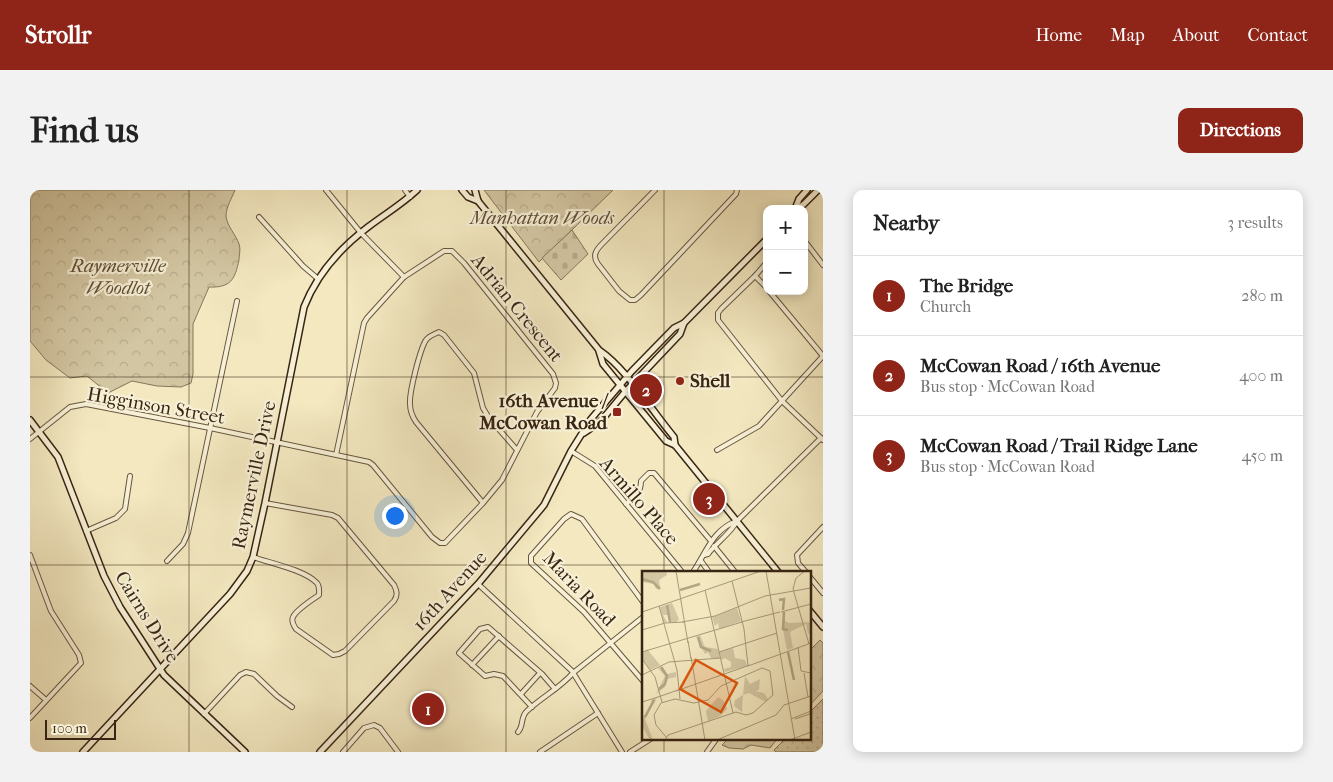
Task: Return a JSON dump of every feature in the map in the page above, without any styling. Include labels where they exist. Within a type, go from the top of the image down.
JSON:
[{"type":"main road","name":"Raymerville Drive","points":[[83,752],[230,594],[247,571],[253,557],[266,503],[276,443],[304,307],[317,278],[329,263],[361,233],[417,190]]},
{"type":"main road","points":[[462,190],[468,196],[478,201]]},
{"type":"main road","points":[[475,190],[478,201],[599,350],[610,357],[627,377],[674,437],[675,445]]},
{"type":"main road","points":[[797,205],[799,199],[807,190]]},
{"type":"main road","points":[[802,205],[818,190]]},
{"type":"main road","name":"16th Avenue","points":[[320,752],[478,584],[544,505],[591,418],[674,328],[684,322],[763,242]]},
{"type":"main road","name":"16th Avenue","points":[[581,435],[600,422],[632,384],[680,334],[684,322]]},
{"type":"main road","points":[[599,350],[603,364],[625,392],[666,441],[675,445],[777,571]]},
{"type":"main road","name":"Cairns Drive","points":[[30,420],[58,458],[112,594],[160,669],[245,752]]},
{"type":"main road","points":[[811,612],[823,627]]},
{"type":"street","points":[[326,190],[361,233],[404,277]]},
{"type":"street","points":[[405,190],[410,197]]},
{"type":"street","points":[[654,190],[596,250],[595,260],[620,291],[630,300],[634,300],[641,295],[736,194],[737,190]]},
{"type":"street","points":[[259,217],[303,266],[317,278]]},
{"type":"street","points":[[808,245],[823,265]]},
{"type":"street","name":"Adrian Crescent","points":[[276,443],[369,462],[374,465],[432,537],[440,544],[445,543],[483,503],[502,480],[537,412],[556,384],[553,374],[464,263],[452,251],[444,252],[404,277],[374,309],[364,323],[336,455]]},
{"type":"street","points":[[704,555],[708,554],[723,536],[733,529],[737,521],[822,438],[782,401],[718,320],[718,313],[721,309],[763,267]]},
{"type":"street","points":[[756,276],[763,284]]},
{"type":"street","points":[[718,450],[754,431],[823,356],[772,295]]},
{"type":"street","points":[[167,561],[183,544],[188,532],[237,301]]},
{"type":"street","points":[[483,503],[416,422],[411,413],[409,403],[420,353],[429,338],[439,332],[444,335],[476,378],[483,408],[489,418],[517,450]]},
{"type":"street","name":"Higginson Street","points":[[30,439],[70,407],[86,404],[276,443]]},
{"type":"street","name":"Armillo Place","points":[[572,451],[595,466],[681,571]]},
{"type":"street","points":[[626,504],[638,494],[641,489],[641,481],[649,474],[654,474],[711,541]]},
{"type":"street","points":[[86,531],[116,518],[125,509],[130,476]]},
{"type":"street","points":[[253,557],[305,575],[318,584],[320,589],[319,595],[296,613],[293,617],[293,623],[296,629],[333,655],[345,652],[396,597],[397,591],[394,585],[338,518],[332,515],[266,503]]},
{"type":"street","name":"Maria Road","points":[[642,601],[582,519],[571,514],[564,519],[530,556],[531,563],[584,612],[642,680]]},
{"type":"street","points":[[694,571],[711,541],[727,525],[737,521]]},
{"type":"street","points":[[805,571],[798,563],[797,555],[823,526]]},
{"type":"street","points":[[714,546],[734,571]]},
{"type":"street","points":[[30,555],[51,611],[81,659],[81,663],[30,718]]},
{"type":"street","points":[[700,561],[708,571]]},
{"type":"street","points":[[811,578],[823,593]]},
{"type":"street","points":[[478,584],[573,672],[622,752]]},
{"type":"street","points":[[518,732],[522,728],[524,715],[532,707],[565,683],[573,672],[642,618]]},
{"type":"street","points":[[532,707],[503,676],[494,674],[485,676],[458,653],[480,629],[488,627],[540,673],[555,689]]},
{"type":"street","points":[[472,665],[499,636]]},
{"type":"street","points":[[204,714],[240,675],[246,672],[254,674],[277,696],[292,707]]},
{"type":"street","points":[[521,694],[540,673]]},
{"type":"street","points":[[30,686],[46,700]]},
{"type":"street","points":[[540,752],[598,713]]},
{"type":"street","points":[[343,752],[364,728],[374,725],[380,728],[398,752]]},
{"type":"street","points":[[630,752],[649,740]]},
{"type":"street","points":[[707,752],[716,740]]},
{"type":"green space","name":"Raymerville Woodlot","points":[[30,190],[235,190],[226,216],[240,246],[239,260],[231,281],[222,286],[209,287],[193,324],[193,374],[191,383],[181,387],[157,386],[132,381],[108,393],[87,376],[70,378],[46,360],[30,341]]},
{"type":"green space","name":"Manhattan Woods","points":[[484,190],[613,190],[539,262]]},
{"type":"green space","points":[[572,230],[588,254],[561,280],[542,258]]},
{"type":"green space","points":[[820,640],[823,643],[823,691],[811,704],[811,649]]},
{"type":"green space","points":[[823,699],[823,752],[776,752],[774,750],[784,740],[811,740],[811,711]]},
{"type":"green space","points":[[727,740],[776,740],[770,748],[751,745],[743,749],[729,748],[722,745]]},
{"type":"place","name":"Shell","points":[[680,381]]},
{"type":"place","name":"McCowan Road / 16th Avenue","points":[[646,390]]},
{"type":"place","name":"16th Avenue / McCowan Road","points":[[617,412]]},
{"type":"place","name":"McCowan Road / Trail Ridge Lane","points":[[709,499]]},
{"type":"place","name":"The Bridge","points":[[428,709]]}]
